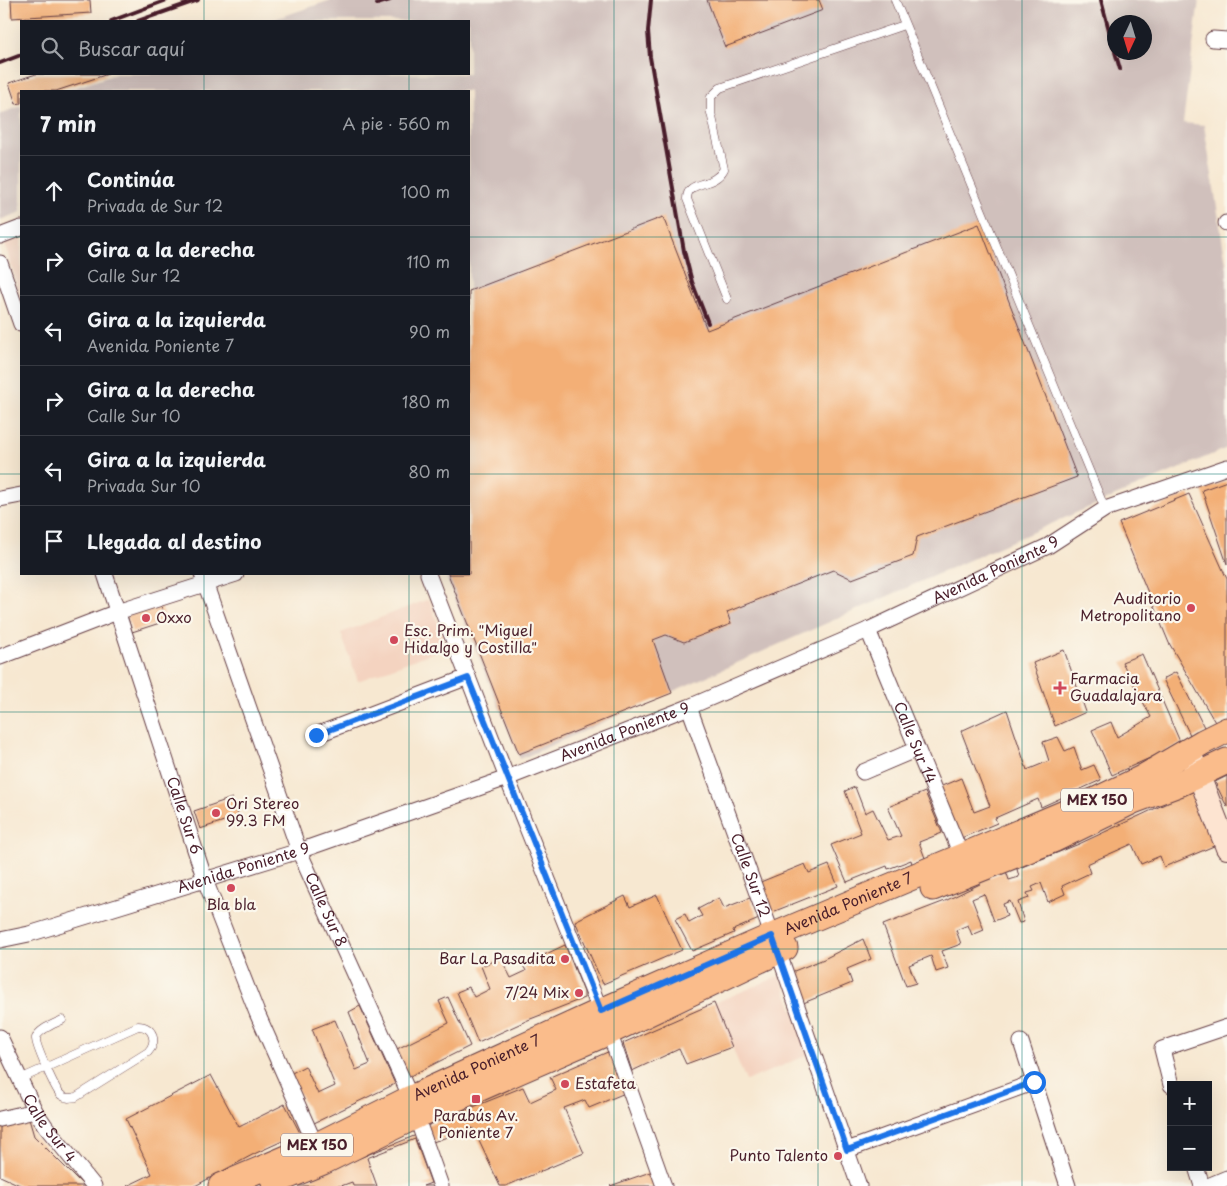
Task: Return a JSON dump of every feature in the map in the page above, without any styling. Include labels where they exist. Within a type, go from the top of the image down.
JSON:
[{"type":"main road","name":"Avenida Poniente 7","points":[[775,944],[1053,840],[1133,801],[1181,783],[1208,757],[1227,730]]},
{"type":"main road","name":"Avenida Poniente 7","points":[[262,1186],[319,1154],[414,1107],[605,1022],[962,857],[1098,799],[1142,778],[1208,757]]},
{"type":"main road","points":[[1208,757],[1227,819]]},
{"type":"main road","points":[[1208,757],[1227,848]]},
{"type":"main road","name":"Avenida Poniente 7","points":[[221,1186],[319,1154]]},
{"type":"street","points":[[0,236],[20,228]]},
{"type":"street","points":[[0,264],[20,321]]},
{"type":"street","name":"Avenida Poniente 9","points":[[0,940],[29,934],[299,851],[507,778],[689,707],[868,630],[1048,546],[1105,509],[1227,467]]},
{"type":"street","points":[[0,499],[20,495]]},
{"type":"street","name":"Calle Sur 6","points":[[105,575],[205,880],[257,1013],[319,1154]]},
{"type":"street","points":[[0,658],[204,579],[230,575]]},
{"type":"street","points":[[428,575],[605,1022],[664,1186]]},
{"type":"street","name":"Calle Sur 8","points":[[204,579],[299,851],[414,1107],[441,1186]]},
{"type":"street","name":"Calle Sur 14","points":[[868,630],[962,857]]},
{"type":"street","points":[[316,735],[468,678]]},
{"type":"street","name":"Calle Sur 12","points":[[689,707],[775,944],[859,1186]]},
{"type":"street","points":[[863,772],[917,749]]},
{"type":"street","points":[[1170,1081],[1162,1049],[1227,1027]]},
{"type":"street","name":"Calle Sur 4","points":[[0,1036],[36,1111],[46,1127],[94,1186]]},
{"type":"street","points":[[1022,1042],[1068,1186]]},
{"type":"street","points":[[847,1150],[1034,1082]]},
{"type":"street","points":[[0,1119],[36,1111]]},
{"type":"street","points":[[1197,1171],[1202,1186]]},
{"type":"street","points":[[1208,1186],[1227,1178]]},
{"type":"lane","points":[[895,0],[1105,509]]},
{"type":"lane","points":[[727,298],[687,199],[687,193],[691,188],[712,181],[720,176],[724,169],[711,113],[711,97],[720,88],[904,25]]},
{"type":"lane","points":[[20,1079],[47,1067],[138,1026],[144,1026],[148,1029],[154,1041],[153,1047],[76,1097],[68,1098],[60,1094],[47,1067],[37,1044],[36,1038],[40,1032],[62,1020]]},
{"type":"shaded area","points":[[331,0],[1199,0],[1183,123],[1204,125],[1227,270],[1227,448],[520,759],[445,575],[470,575],[470,90],[68,90],[113,75],[470,75],[470,20],[272,20]]},
{"type":"shaded area","points":[[20,106],[20,212],[0,220],[0,114]]},
{"type":"shaded area","points":[[20,238],[20,296],[5,244]]},
{"type":"shaded area","name":"Esc. Prim. \"Miguel Hidalgo y Costilla\"","points":[[429,599],[447,647],[358,681],[341,633]]},
{"type":"shaded area","points":[[780,976],[810,1054],[746,1081],[714,1003]]},
{"type":"building","points":[[11,0],[90,0],[91,13],[12,18]]},
{"type":"building","points":[[707,0],[819,0],[823,10],[725,47]]},
{"type":"building","points":[[33,75],[105,75],[59,90],[20,90],[20,103],[16,104],[9,83]]},
{"type":"building","points":[[663,217],[707,330],[979,224],[1077,477],[917,537],[913,556],[852,579],[833,570],[727,612],[731,624],[684,642],[666,635],[653,640],[672,693],[519,754],[448,575],[470,575],[470,291]]},
{"type":"building","points":[[1227,481],[1227,564],[1202,490]]},
{"type":"building","name":"Auditorio Metropolitano","points":[[1189,494],[1227,579],[1227,718],[1216,724],[1169,643],[1119,523]]},
{"type":"building","name":"Oxxo","points":[[160,603],[166,621],[132,632],[127,615]]},
{"type":"building","name":"Farmacia Guadalajara","points":[[1064,650],[1086,712],[1055,726],[1033,663]]},
{"type":"building","points":[[1142,654],[1181,744],[1112,775],[1092,730],[1111,722],[1117,737],[1151,717],[1122,662]]},
{"type":"building","points":[[1176,672],[1206,731],[1192,739],[1163,679]]},
{"type":"building","points":[[1007,710],[1027,770],[1049,761],[1043,742],[1058,737],[1065,751],[1074,747],[1082,770],[1094,765],[1101,780],[1041,807],[1038,799],[995,818],[997,823],[959,839],[937,788],[961,778],[974,812],[990,806],[961,731]]},
{"type":"building","points":[[1227,776],[1227,807],[1215,782]]},
{"type":"building","points":[[1197,786],[1221,843],[1164,867],[1160,856],[1141,864],[1132,844],[1087,864],[1090,873],[1062,886],[1065,894],[1048,902],[1041,883],[1032,887],[1034,891],[1027,893],[1029,898],[1018,902],[1024,922],[1019,923],[1010,901],[1003,904],[1007,916],[994,921],[984,894],[972,899],[984,930],[972,935],[968,925],[956,930],[961,944],[942,951],[948,968],[936,972],[931,956],[909,965],[916,983],[906,986],[883,925],[945,901],[980,884],[979,881],[1006,871],[1009,880],[1019,877],[1017,869],[1079,844],[1167,803],[1166,800]]},
{"type":"building","points":[[855,787],[865,813],[873,809],[888,840],[901,836],[888,807],[925,792],[942,833],[919,842],[925,858],[912,864],[911,860],[888,869],[887,866],[847,882],[831,845],[861,833],[845,791]]},
{"type":"building","name":"Ori Stereo 99.3 FM","points":[[232,798],[239,816],[200,829],[194,811]]},
{"type":"building","points":[[805,864],[809,873],[829,865],[838,886],[770,913],[758,883]]},
{"type":"building","points":[[657,895],[682,950],[603,984],[575,921],[625,896],[630,907]]},
{"type":"building","points":[[719,898],[724,908],[750,898],[759,919],[733,930],[734,933],[692,951],[675,919],[685,914],[689,923],[702,916],[698,909]]},
{"type":"building","points":[[863,939],[871,959],[847,969],[852,983],[801,1004],[789,973],[824,959]]},
{"type":"building","points":[[565,945],[584,992],[584,998],[528,1020],[478,1043],[457,992],[469,987],[474,997],[490,989],[481,966],[501,958],[511,978],[526,971],[523,965]]},
{"type":"building","points":[[448,997],[470,1046],[408,1077],[395,1050],[449,1023],[439,1001]]},
{"type":"building","points":[[714,1003],[732,1047],[686,1064],[679,1049],[632,1071],[623,1043]]},
{"type":"building","points":[[360,1006],[395,1084],[314,1123],[290,1074],[305,1066],[318,1094],[335,1086],[312,1029],[335,1020],[356,1070],[370,1064],[349,1012]]},
{"type":"building","points":[[610,1051],[625,1093],[589,1108],[585,1100],[564,1108],[584,1153],[506,1186],[500,1186],[473,1128],[430,1143],[424,1127],[523,1087],[530,1102],[556,1090],[550,1077]]},
{"type":"building","points":[[211,1075],[239,1127],[285,1104],[300,1133],[254,1154],[195,1186],[127,1186],[152,1174],[126,1119]]},
{"type":"building","points":[[29,1119],[34,1136],[84,1186],[22,1186],[0,1176],[0,1127]]},
{"type":"building","points":[[419,1134],[436,1186],[423,1186],[431,1183],[415,1139],[367,1158],[377,1186],[353,1186],[352,1182],[341,1186],[290,1186]]},
{"type":"building","points":[[656,1170],[661,1186],[610,1186]]},
{"type":"railway","points":[[114,20],[167,0]]},
{"type":"railway","points":[[141,20],[198,0]]},
{"type":"railway","points":[[377,4],[390,0]]},
{"type":"railway","points":[[651,0],[648,31],[650,57],[684,251],[692,282],[708,323]]},
{"type":"railway","points":[[1101,0],[1107,23]]},
{"type":"railway","points":[[0,63],[20,55]]},
{"type":"railway","points":[[1117,60],[1120,69]]},
{"type":"place","name":"Auditorio Metropolitano","points":[[1191,608]]},
{"type":"place","name":"Oxxo","points":[[146,618]]},
{"type":"place","name":"Esc. Prim. \"Miguel Hidalgo y Costilla\"","points":[[394,640]]},
{"type":"place","name":"Farmacia Guadalajara","points":[[1060,688]]},
{"type":"place","name":"Ori Stereo 99.3 FM","points":[[216,813]]},
{"type":"place","name":"Bla bla","points":[[231,888]]},
{"type":"place","name":"Bar La Pasadita","points":[[565,959]]},
{"type":"place","name":"7/24 Mix","points":[[579,993]]},
{"type":"place","name":"Estafeta","points":[[565,1084]]},
{"type":"place","name":"Parabús Av. Poniente 7","points":[[476,1099]]},
{"type":"place","name":"Punto Talento","points":[[838,1156]]},
{"type":"route","points":[[316,735],[468,678],[601,1011],[772,936],[847,1150],[1034,1082]]}]
